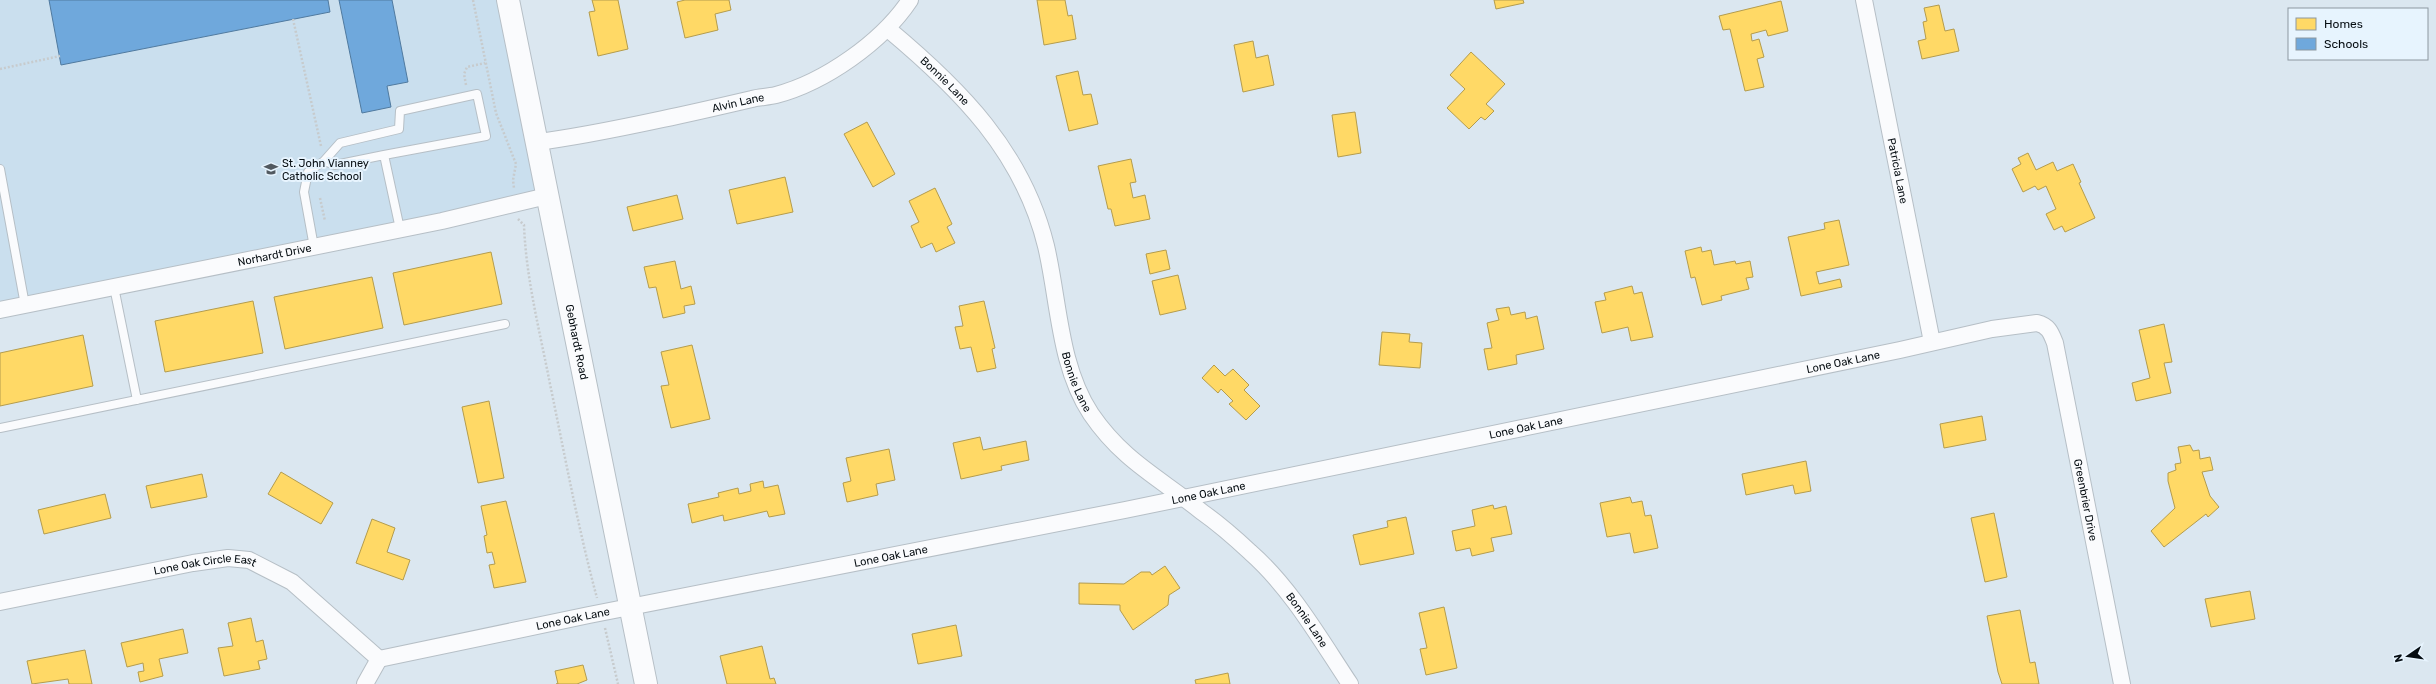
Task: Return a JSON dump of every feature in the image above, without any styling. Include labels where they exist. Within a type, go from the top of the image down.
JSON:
[{"type":"street","name":"Gebhardt Road","points":[[508,0],[646,684]]},
{"type":"street","name":"Alvin Lane","points":[[537,142],[582,136],[776,95],[807,82],[846,61],[888,29],[910,0]]},
{"type":"street","name":"Patricia Lane","points":[[1864,0],[1932,342]]},
{"type":"street","name":"Bonnie Lane","points":[[888,29],[971,107],[993,132],[1012,160],[1024,185],[1046,246],[1067,354],[1077,388],[1104,433],[1146,472],[1181,498],[1202,511],[1251,552],[1273,575],[1317,635],[1350,684]]},
{"type":"street","name":"Norhardt Drive","points":[[0,310],[400,229],[547,196]]},
{"type":"street","name":"Lone Oak Lane","points":[[379,659],[601,612],[1181,498],[1900,350],[1992,329],[2037,323]]},
{"type":"street","name":"Greenbrier Drive","points":[[2037,323],[2044,325],[2050,330],[2055,343],[2122,684]]},
{"type":"street","name":"Lone Oak Circle East","points":[[0,602],[193,563],[228,558],[249,560],[292,582],[379,659]]},
{"type":"street","points":[[365,684],[379,659]]},
{"type":"lane","points":[[314,246],[304,192],[308,172],[324,161],[340,142],[399,129],[400,111],[478,94],[486,136],[335,164],[324,161]]},
{"type":"lane","points":[[384,155],[400,229]]},
{"type":"lane","points":[[0,169],[25,305]]},
{"type":"lane","points":[[114,287],[137,400]]},
{"type":"lane","points":[[0,428],[505,324]]},
{"type":"path","points":[[473,0],[496,113],[516,164],[513,180],[516,204],[518,218],[524,226],[526,259],[535,309],[571,485],[618,684]]},
{"type":"path","points":[[293,19],[324,161]]},
{"type":"path","points":[[0,69],[60,56]]},
{"type":"path","points":[[468,96],[464,74],[467,67],[485,63]]},
{"type":"path","points":[[319,194],[325,221]]},
{"type":"shaded area","name":"St. John Vianney Catholic School","points":[[0,0],[508,0],[547,196],[0,310]]},
{"type":"building: Homes","points":[[592,0],[618,0],[628,49],[598,56],[589,12],[595,11]]},
{"type":"building: Homes","points":[[685,0],[729,0],[731,10],[715,14],[718,30],[685,38],[677,2]]},
{"type":"building: Homes","points":[[1037,0],[1065,0],[1068,16],[1072,15],[1076,39],[1044,45]]},
{"type":"building: Homes","points":[[1494,0],[1523,0],[1524,3],[1496,9]]},
{"type":"building: Homes","points":[[1781,1],[1788,31],[1768,36],[1766,30],[1751,34],[1752,41],[1759,39],[1764,57],[1757,59],[1764,87],[1745,91],[1730,29],[1723,30],[1719,16]]},
{"type":"building: Homes","points":[[1939,5],[1945,31],[1954,29],[1959,51],[1922,59],[1918,41],[1926,39],[1923,22],[1927,21],[1924,8]]},
{"type":"building: Homes","points":[[1253,41],[1256,58],[1268,55],[1274,85],[1243,92],[1234,45]]},
{"type":"building: Homes","points":[[1471,52],[1505,84],[1486,104],[1494,111],[1485,120],[1481,117],[1469,129],[1447,108],[1465,89],[1450,75]]},
{"type":"building: Homes","points":[[1078,71],[1083,95],[1091,94],[1098,124],[1069,131],[1056,76]]},
{"type":"building: Homes","points":[[1355,112],[1361,153],[1338,157],[1332,115]]},
{"type":"building: Homes","points":[[867,122],[895,174],[873,187],[844,134]]},
{"type":"building: Homes","points":[[2028,153],[2036,170],[2053,162],[2057,171],[2073,164],[2081,182],[2079,183],[2095,218],[2065,232],[2062,226],[2054,230],[2046,214],[2056,209],[2046,186],[2038,190],[2035,186],[2023,192],[2012,169],[2021,164],[2018,158]]},
{"type":"building: Homes","points":[[1131,159],[1136,182],[1130,183],[1133,198],[1145,195],[1150,219],[1115,226],[1111,209],[1108,209],[1098,166]]},
{"type":"building: Homes","points":[[785,177],[793,212],[737,224],[729,190]]},
{"type":"building: Homes","points":[[935,188],[952,224],[947,227],[955,243],[936,252],[932,243],[921,248],[911,226],[919,222],[909,201]]},
{"type":"building: Homes","points":[[677,195],[683,219],[633,231],[627,207]]},
{"type":"building: Homes","points":[[1839,220],[1849,265],[1816,272],[1819,284],[1840,279],[1842,287],[1801,296],[1788,237],[1825,229],[1824,223]]},
{"type":"building: Homes","points":[[1701,247],[1702,252],[1711,250],[1714,265],[1735,261],[1736,264],[1750,261],[1753,277],[1746,278],[1749,289],[1721,296],[1722,300],[1702,305],[1695,277],[1691,278],[1685,251]]},
{"type":"building: Homes","points":[[1166,250],[1170,269],[1150,274],[1146,254]]},
{"type":"building: Homes","points":[[491,252],[502,304],[404,325],[393,273]]},
{"type":"building: Homes","points":[[675,261],[681,289],[691,286],[695,304],[684,306],[685,313],[663,318],[656,287],[649,288],[644,267]]},
{"type":"building: Homes","points":[[1178,275],[1186,309],[1160,315],[1152,281]]},
{"type":"building: Homes","points":[[372,277],[383,328],[285,349],[274,297]]},
{"type":"building: Homes","points":[[1632,286],[1634,294],[1642,292],[1653,337],[1631,341],[1628,327],[1602,333],[1595,302],[1606,300],[1604,293]]},
{"type":"building: Homes","points":[[253,301],[263,353],[165,372],[155,321]]},
{"type":"building: Homes","points":[[984,301],[995,348],[992,349],[996,368],[977,372],[971,347],[960,349],[955,327],[963,326],[959,306]]},
{"type":"building: Homes","points":[[1509,307],[1511,315],[1525,312],[1526,319],[1537,316],[1544,349],[1516,355],[1517,364],[1488,370],[1484,349],[1492,348],[1487,323],[1499,320],[1496,309]]},
{"type":"building: Homes","points":[[2164,324],[2172,362],[2164,363],[2171,393],[2136,401],[2132,383],[2150,378],[2139,330]]},
{"type":"building: Homes","points":[[1382,332],[1410,334],[1409,342],[1422,343],[1420,368],[1379,365]]},
{"type":"building: Homes","points":[[83,335],[93,386],[0,406],[0,353]]},
{"type":"building: Homes","points":[[692,345],[710,419],[671,428],[661,386],[669,385],[661,352]]},
{"type":"building: Homes","points":[[1214,365],[1225,376],[1233,369],[1249,385],[1244,390],[1260,406],[1246,420],[1229,404],[1233,401],[1221,389],[1218,393],[1202,378]]},
{"type":"building: Homes","points":[[489,401],[504,478],[478,483],[462,407]]},
{"type":"building: Homes","points":[[1982,416],[1986,440],[1944,448],[1940,424]]},
{"type":"building: Homes","points":[[980,437],[983,450],[1026,441],[1029,460],[1001,466],[1002,470],[961,479],[953,443]]},
{"type":"building: Homes","points":[[2190,445],[2193,451],[2199,450],[2200,459],[2210,457],[2213,470],[2202,472],[2210,496],[2219,507],[2208,517],[2206,514],[2164,547],[2151,531],[2175,508],[2168,481],[2168,473],[2176,470],[2175,464],[2181,463],[2178,447]]},
{"type":"building: Homes","points":[[889,449],[895,480],[876,484],[878,495],[847,502],[843,483],[851,481],[846,458]]},
{"type":"building: Homes","points":[[1806,461],[1811,491],[1795,494],[1793,485],[1746,495],[1742,474]]},
{"type":"building: Homes","points":[[281,472],[333,503],[321,524],[268,494]]},
{"type":"building: Homes","points":[[202,474],[207,497],[151,508],[146,486]]},
{"type":"building: Homes","points":[[763,481],[764,488],[778,485],[785,514],[769,517],[767,511],[724,521],[723,515],[692,523],[688,504],[719,497],[718,493],[738,488],[739,494],[751,491],[750,484]]},
{"type":"building: Homes","points":[[105,494],[111,518],[44,534],[38,510]]},
{"type":"building: Homes","points":[[1630,497],[1632,503],[1642,501],[1645,516],[1651,515],[1658,548],[1634,553],[1630,533],[1607,537],[1600,503]]},
{"type":"building: Homes","points":[[506,501],[526,582],[494,588],[489,565],[495,564],[492,552],[487,553],[484,536],[487,535],[481,506]]},
{"type":"building: Homes","points":[[1493,505],[1494,509],[1506,506],[1512,534],[1491,538],[1494,551],[1472,556],[1470,548],[1456,551],[1452,531],[1475,526],[1472,510]]},
{"type":"building: Homes","points":[[1994,513],[2007,577],[1985,582],[1971,518]]},
{"type":"building: Homes","points":[[1406,517],[1414,554],[1360,565],[1353,535],[1388,527],[1387,521]]},
{"type":"building: Homes","points":[[372,519],[395,528],[387,552],[410,560],[403,580],[356,563]]},
{"type":"building: Homes","points":[[1165,566],[1180,588],[1169,595],[1168,605],[1133,630],[1120,610],[1120,605],[1079,604],[1079,583],[1124,584],[1141,572],[1150,572],[1152,575]]},
{"type":"building: Homes","points":[[2250,591],[2255,619],[2211,627],[2205,599]]},
{"type":"building: Homes","points":[[1444,607],[1457,668],[1426,675],[1420,649],[1427,648],[1419,613]]},
{"type":"building: Homes","points":[[2020,610],[2030,663],[2035,662],[2039,684],[2002,684],[1998,672],[1987,616]]},
{"type":"building: Homes","points":[[251,618],[256,642],[263,640],[267,659],[258,661],[260,669],[224,676],[218,648],[233,646],[228,623]]},
{"type":"building: Homes","points":[[956,625],[962,656],[918,664],[912,634]]},
{"type":"building: Homes","points":[[183,629],[188,653],[159,659],[163,676],[140,682],[138,672],[144,671],[143,663],[127,667],[121,643]]},
{"type":"building: Homes","points":[[762,646],[770,679],[774,678],[776,684],[727,684],[720,656]]},
{"type":"building: Homes","points":[[85,650],[92,684],[69,684],[68,679],[32,684],[27,661]]},
{"type":"building: Homes","points":[[583,665],[587,680],[577,684],[558,684],[555,671]]},
{"type":"building: Homes","points":[[1228,673],[1230,684],[1196,684],[1195,680]]},
{"type":"building: Schools","points":[[49,0],[328,0],[330,12],[61,65]]},
{"type":"building: Schools","points":[[339,0],[392,0],[408,82],[387,86],[391,107],[362,113]]},
{"type":"place","name":"St. John Vianney Catholic School","points":[[271,169]]}]
